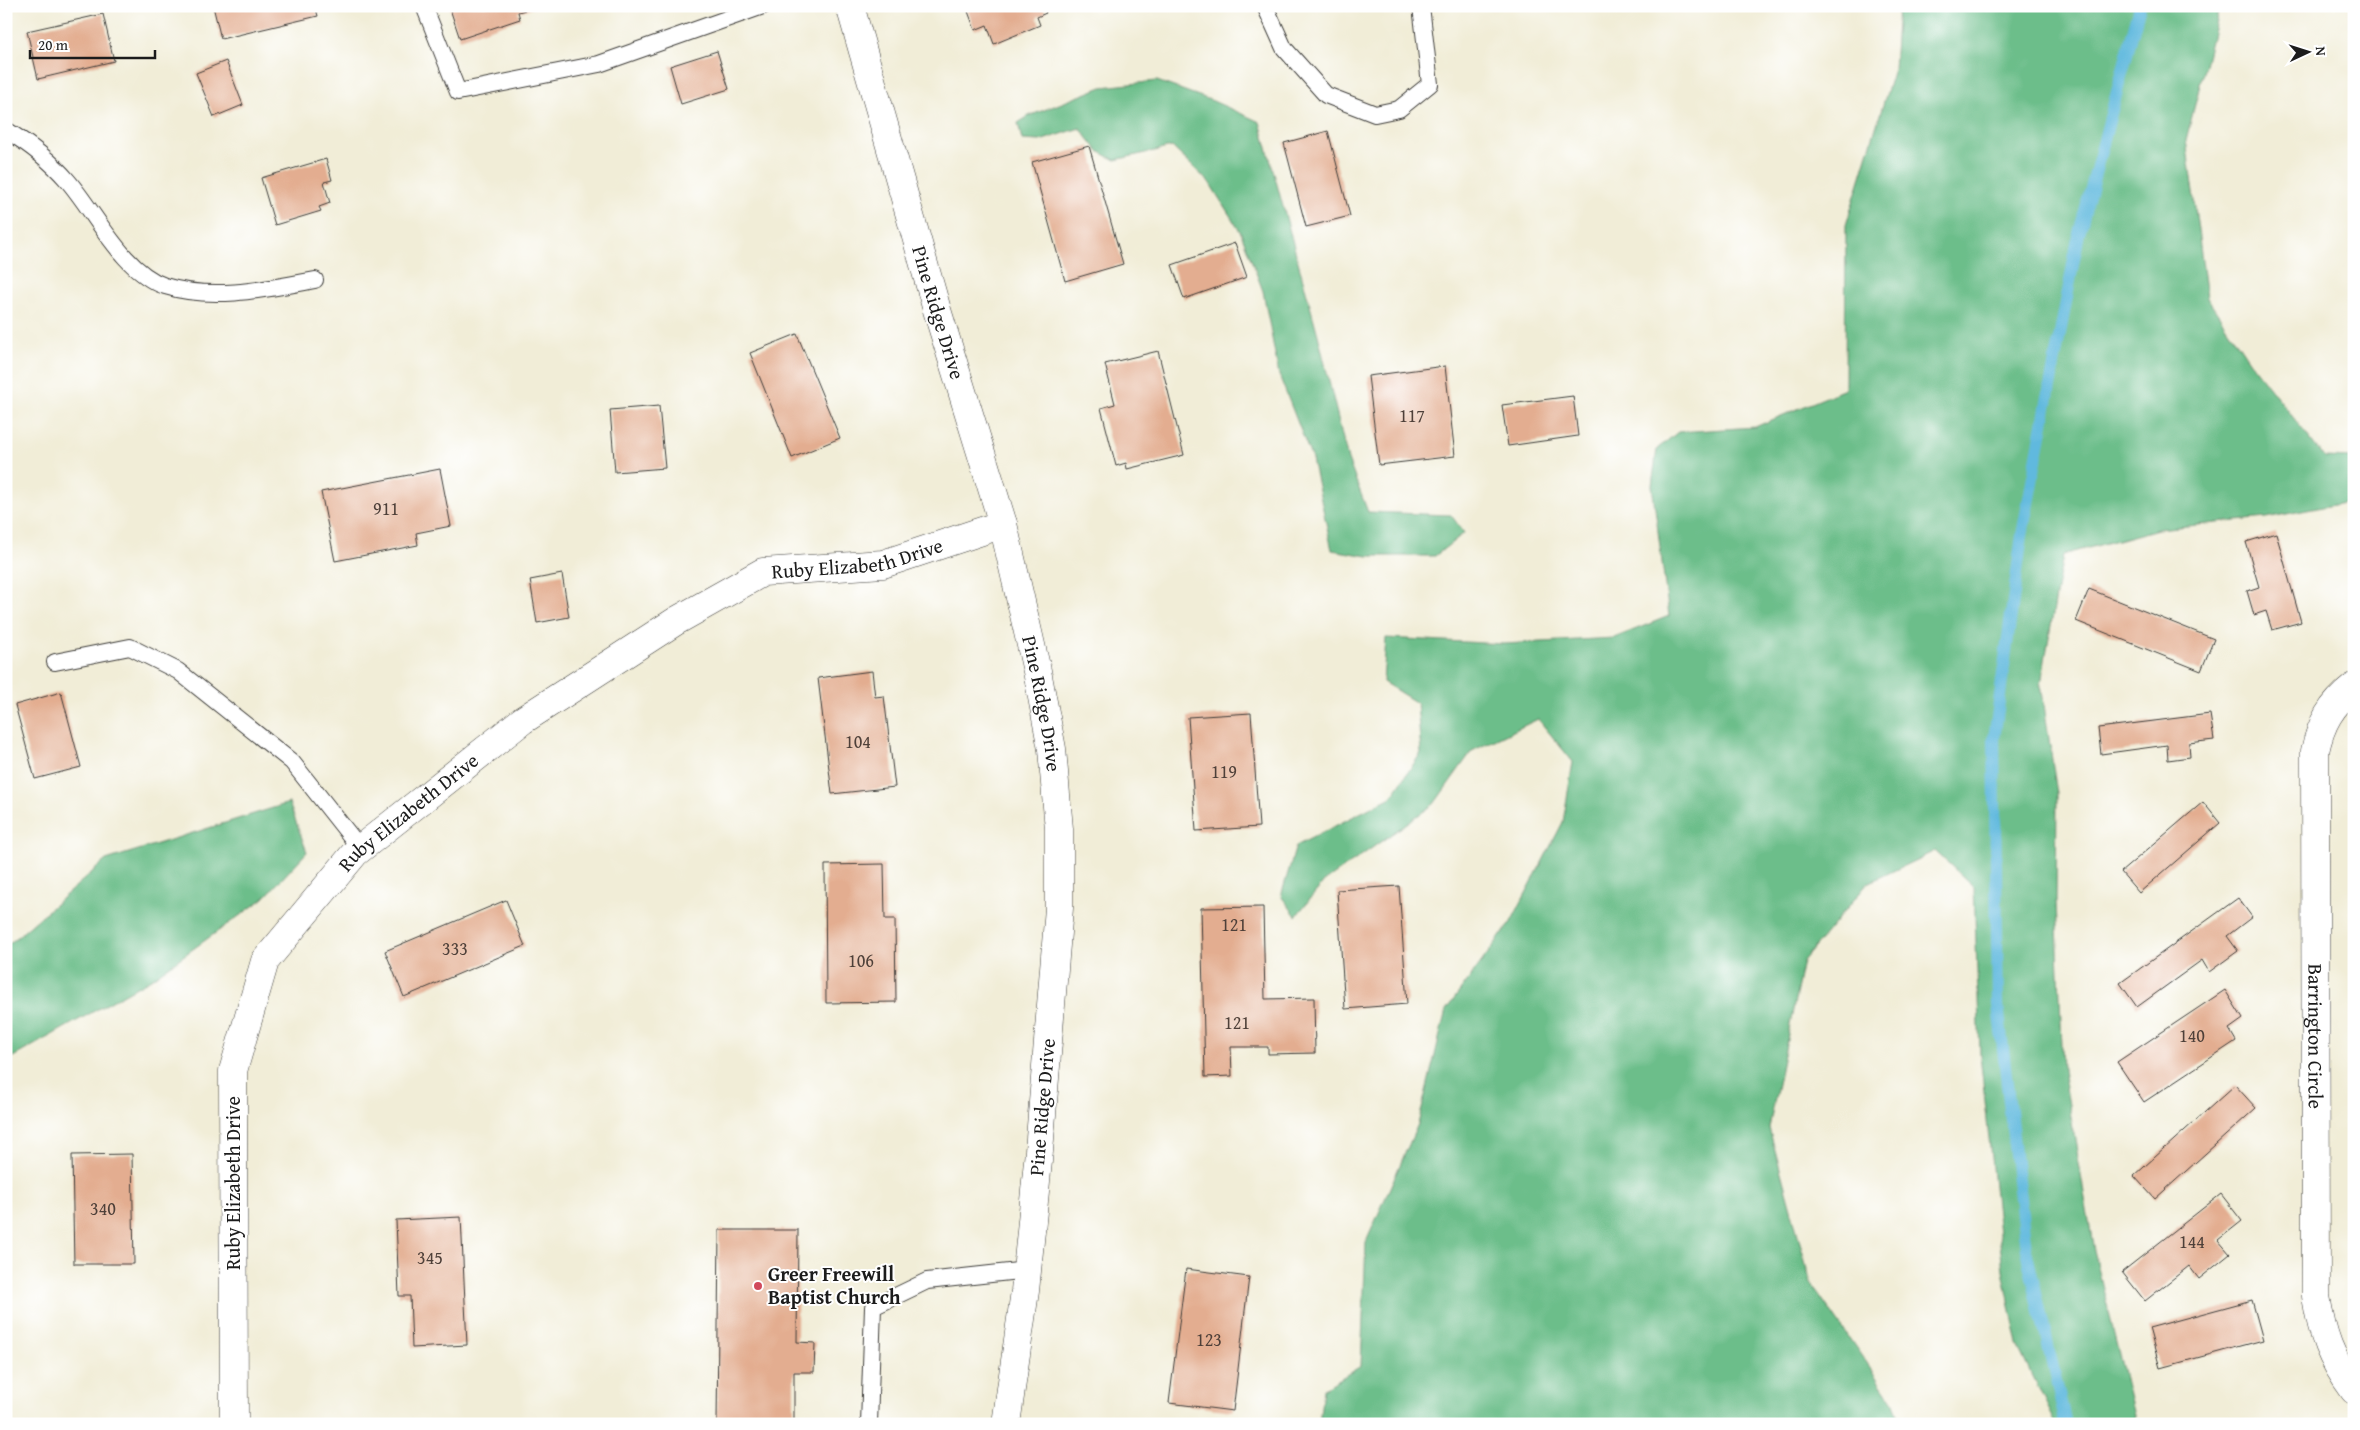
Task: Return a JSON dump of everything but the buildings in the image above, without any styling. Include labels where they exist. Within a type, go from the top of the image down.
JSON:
[{"type":"street","name":"Pine Ridge Drive","points":[[850,6],[937,310],[1003,524],[1037,671],[1052,749],[1059,829],[1059,908],[1027,1270],[1006,1424]]},
{"type":"street","name":"Ruby Elizabeth Drive","points":[[234,1424],[233,1071],[265,960],[360,848],[523,720],[676,621],[763,572],[883,564],[1003,524]]},
{"type":"street","name":"Barrington Circle","points":[[2354,687],[2340,698],[2328,713],[2319,731],[2315,751],[2315,770],[2316,1296],[2321,1330],[2330,1353],[2354,1390]]},
{"type":"lane","points":[[424,6],[458,92],[599,64],[763,6]]},
{"type":"lane","points":[[1265,6],[1284,48],[1326,95],[1375,114],[1399,109],[1430,84],[1421,6]]},
{"type":"lane","points":[[6,130],[45,156],[67,180],[126,257],[144,274],[164,286],[195,291],[252,292],[316,280]]},
{"type":"lane","points":[[55,662],[130,647],[178,671],[292,762],[360,848]]},
{"type":"lane","points":[[869,1424],[873,1307],[927,1281],[1027,1270]]},
{"type":"green space","points":[[1898,6],[2232,6],[2218,13],[2186,140],[2207,298],[2250,362],[2324,457],[2354,458],[2354,501],[2266,518],[2158,529],[2063,555],[2041,684],[2057,794],[2056,901],[2063,1070],[2094,1251],[2136,1424],[2056,1424],[2018,1345],[2003,1271],[1980,1054],[1974,887],[1935,851],[1868,883],[1803,961],[1769,1128],[1811,1283],[1894,1403],[1901,1424],[1319,1424],[1323,1389],[1361,1366],[1366,1242],[1418,1124],[1446,1010],[1511,922],[1563,822],[1573,762],[1538,719],[1472,751],[1434,804],[1324,882],[1296,916],[1281,896],[1296,846],[1391,797],[1421,753],[1417,703],[1383,682],[1386,638],[1504,644],[1614,638],[1669,616],[1652,485],[1657,449],[1678,432],[1755,427],[1845,389],[1846,225],[1894,69]]},
{"type":"green space","points":[[1157,81],[1213,101],[1260,122],[1318,335],[1348,460],[1368,512],[1451,515],[1464,533],[1435,556],[1368,556],[1332,550],[1312,459],[1279,375],[1263,291],[1241,233],[1209,182],[1172,147],[1115,160],[1098,151],[1080,128],[1040,141],[1022,140],[1018,123],[1029,116],[1102,87]]},
{"type":"green space","points":[[289,803],[307,852],[263,899],[151,979],[6,1061],[6,945],[106,860]]},
{"type":"waterway","points":[[2066,1424],[2026,1250],[1998,1005],[1994,739],[2022,535],[2079,233],[2140,6]]},
{"type":"place","name":"Greer Freewill Baptist Church","points":[[758,1286]]}]
